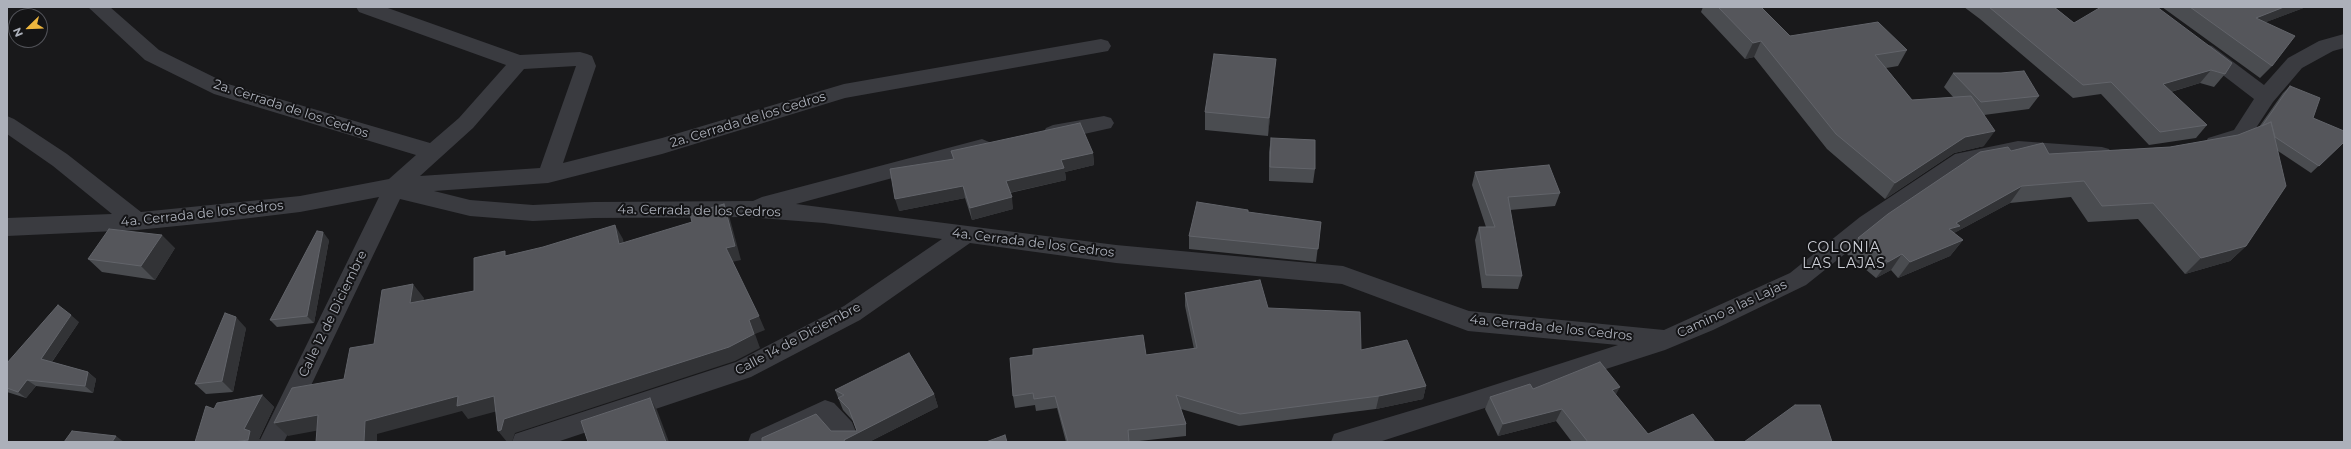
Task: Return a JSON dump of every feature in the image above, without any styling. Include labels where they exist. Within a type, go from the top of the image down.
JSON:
[{"type":"street","name":"2a. Cerrada de los Cedros","points":[[98,7],[152,56],[221,89],[434,152]]},
{"type":"street","points":[[366,7],[519,62],[580,59],[585,62],[586,66],[548,175]]},
{"type":"street","points":[[2191,40],[2266,97]]},
{"type":"street","points":[[2193,147],[2242,136],[2266,97],[2295,63],[2326,46],[2344,41]]},
{"type":"street","name":"2a. Cerrada de los Cedros","points":[[395,186],[548,175],[662,146],[844,91],[1101,46]]},
{"type":"street","points":[[395,186],[466,123],[519,62]]},
{"type":"street","points":[[1034,137],[1104,123]]},
{"type":"street","points":[[7,124],[60,160],[137,221]]},
{"type":"street","points":[[747,209],[971,149],[1002,143]]},
{"type":"street","name":"Camino a las Lajas","points":[[1343,442],[1463,406],[1665,340],[1798,279],[1868,223],[1962,160],[2018,149],[2124,155]]},
{"type":"street","name":"4a. Cerrada de los Cedros","points":[[7,227],[137,221],[300,204],[395,186],[409,194],[470,208],[533,213],[594,210],[747,209],[824,215],[1116,254],[1343,276],[1468,321],[1665,340]]},
{"type":"street","name":"Calle 12 de Diciembre","points":[[271,442],[395,186]]},
{"type":"street","name":"Calle 14 de Diciembre","points":[[524,442],[743,370],[852,313],[965,235]]},
{"type":"street","points":[[760,442],[825,411],[843,430],[848,442]]},
{"type":"building","points":[[1718,7],[1761,7],[1790,36],[1878,22],[1907,50],[1875,55],[1912,100],[1971,96],[1995,131],[1965,137],[1895,183],[1836,134],[1761,41],[1753,43]]},
{"type":"building","points":[[1989,7],[2054,7],[2074,23],[2101,7],[2157,7],[2232,63],[2225,74],[2211,70],[2163,84],[2207,125],[2160,132],[2111,82],[2083,85]]},
{"type":"building","points":[[2190,7],[2284,7],[2256,18],[2295,36],[2272,66]]},
{"type":"building","points":[[1214,54],[1276,59],[1269,118],[1205,112]]},
{"type":"building","points":[[2024,71],[2039,96],[1981,102],[1953,73],[2001,73]]},
{"type":"building","points":[[2290,86],[2320,98],[2313,118],[2344,131],[2344,142],[2319,166],[2275,137],[2271,122],[2262,126]]},
{"type":"building","points":[[2271,122],[2286,186],[2246,246],[2201,258],[2153,203],[2102,206],[2084,181],[2022,186],[1956,223],[1960,226],[1949,229],[1963,240],[1910,262],[1902,254],[1888,262],[1858,238],[1888,214],[1980,152],[2008,147],[2011,151],[2043,143],[2049,154],[2170,147],[2238,135]]},
{"type":"building","points":[[1080,123],[1093,153],[1061,160],[1064,168],[1006,181],[1012,197],[970,208],[963,186],[895,199],[890,169],[954,159],[951,151]]},
{"type":"building","points":[[1271,138],[1315,140],[1315,169],[1270,167]]},
{"type":"building","points":[[1549,165],[1560,193],[1508,197],[1522,276],[1486,275],[1479,227],[1495,227],[1475,172]]},
{"type":"building","points":[[1197,202],[1248,210],[1248,212],[1321,222],[1318,249],[1189,236]]},
{"type":"building","points":[[724,204],[735,246],[726,248],[759,316],[749,320],[754,334],[729,347],[504,419],[501,430],[498,431],[494,396],[457,406],[458,396],[365,421],[364,442],[316,442],[318,415],[274,423],[292,388],[344,379],[350,348],[374,344],[382,290],[413,284],[410,303],[474,291],[474,258],[505,251],[505,256],[543,247],[615,225],[619,244],[692,222],[690,214]]},
{"type":"building","points":[[109,229],[162,235],[141,266],[88,259]]},
{"type":"building","points":[[317,231],[323,232],[307,316],[270,320]]},
{"type":"building","points":[[1260,280],[1268,308],[1360,312],[1361,350],[1407,340],[1426,386],[1379,396],[1240,414],[1176,395],[1186,424],[1128,430],[1129,442],[1068,442],[1055,396],[1034,399],[1033,393],[1013,396],[1010,358],[1033,355],[1033,349],[1143,335],[1146,355],[1197,348],[1185,293]]},
{"type":"building","points":[[58,305],[71,315],[41,359],[88,372],[85,386],[27,380],[18,392],[7,388],[7,363]]},
{"type":"building","points":[[225,313],[236,317],[222,381],[195,384]]},
{"type":"building","points":[[909,353],[934,394],[844,440],[845,442],[762,442],[762,438],[816,414],[831,431],[857,431],[849,409],[838,398],[844,395],[835,390]]},
{"type":"building","points":[[1600,362],[1620,387],[1612,390],[1648,434],[1693,414],[1715,442],[1588,442],[1562,409],[1503,424],[1490,397],[1530,384],[1533,389]]},
{"type":"building","points":[[262,395],[244,429],[250,431],[248,440],[234,442],[195,442],[206,406],[214,409],[217,403]]},
{"type":"building","points":[[650,398],[666,442],[588,442],[581,421]]},
{"type":"building","points":[[1795,405],[1820,405],[1832,442],[1744,442]]},
{"type":"building","points":[[72,431],[116,436],[112,442],[64,442]]},
{"type":"building","points":[[1005,435],[1007,442],[986,442]]},
{"type":"district","name":"COLONIA LAS LAJAS","points":[[1844,256]]}]
